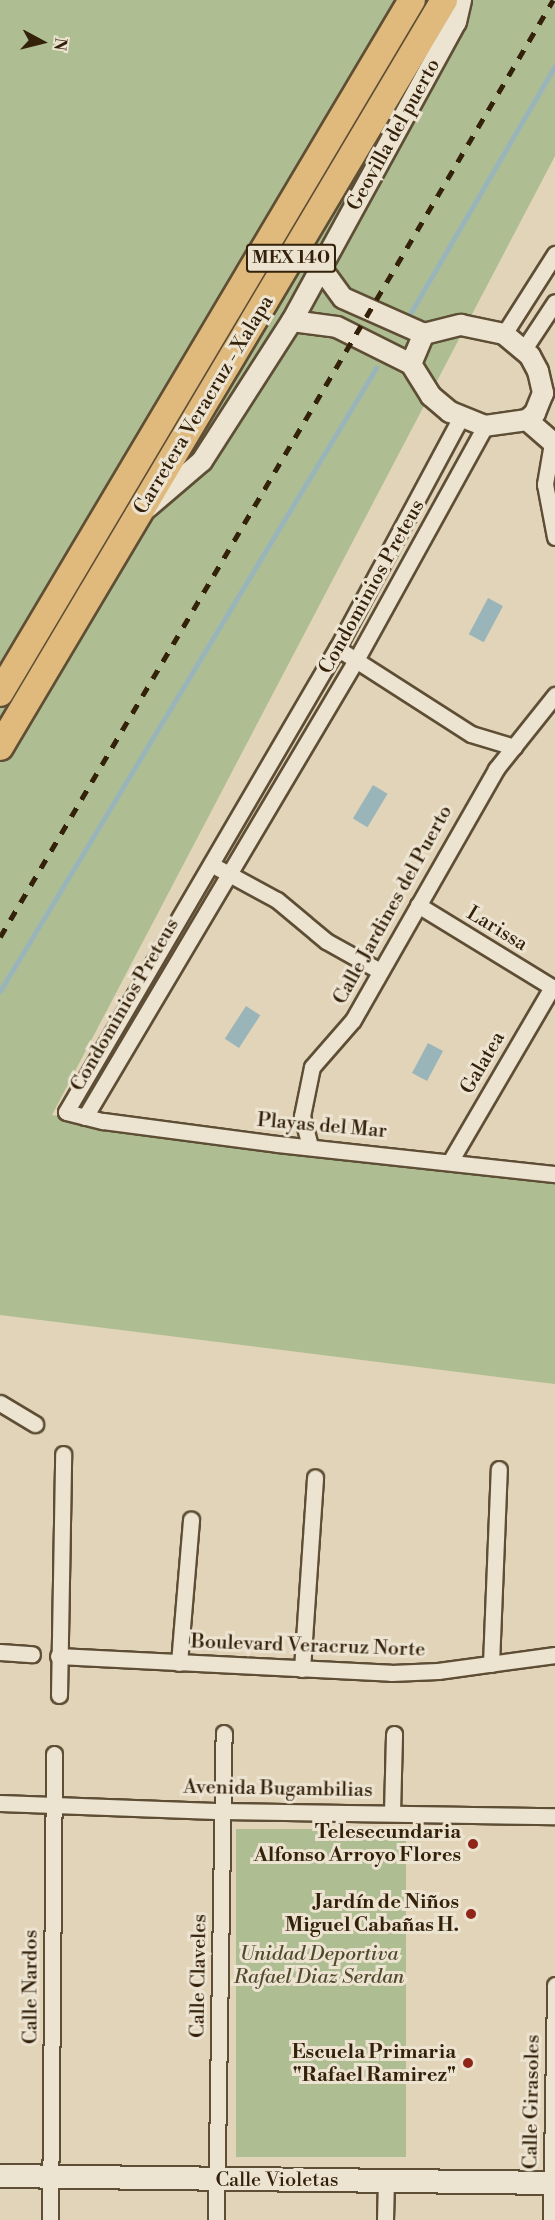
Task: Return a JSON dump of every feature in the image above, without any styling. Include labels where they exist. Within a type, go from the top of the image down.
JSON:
[{"type":"main road","name":"Carretera Veracruz - Xalapa","points":[[0,693],[412,0]]},
{"type":"main road","name":"Carretera Veracruz - Xalapa","points":[[0,747],[444,0]]},
{"type":"main road","name":"Calle Violetas","points":[[0,2176],[553,2182]]},
{"type":"street","name":"Geovilla del puerto","points":[[138,515],[202,461],[292,321],[456,22],[462,0]]},
{"type":"street","points":[[504,334],[555,254]]},
{"type":"street","points":[[292,321],[337,327],[411,364],[431,396],[460,420],[485,426],[527,420],[549,388],[524,349],[504,334],[469,325],[424,334],[343,298],[321,268]]},
{"type":"street","points":[[524,349],[555,302]]},
{"type":"street","points":[[411,364],[424,334]]},
{"type":"street","name":"Condominios Preteus","points":[[460,420],[337,648],[66,1111],[85,1117],[226,873],[356,660],[485,426]]},
{"type":"street","points":[[527,420],[553,444],[545,484],[555,537]]},
{"type":"street","points":[[337,648],[471,734],[514,747]]},
{"type":"street","name":"Calle Jardines del Puerto","points":[[310,1146],[302,1116],[312,1067],[353,1020],[476,800],[555,695]]},
{"type":"street","points":[[210,864],[277,900],[326,941],[380,971]]},
{"type":"street","name":"Larissa","points":[[418,905],[553,988]]},
{"type":"street","name":"Galatea","points":[[452,1160],[553,988]]},
{"type":"street","name":"Playas del Mar","points":[[85,1117],[555,1174]]},
{"type":"street","points":[[0,1403],[35,1424]]},
{"type":"street","points":[[59,1695],[63,1454]]},
{"type":"street","points":[[491,1664],[499,1468]]},
{"type":"street","points":[[302,1669],[315,1477]]},
{"type":"street","points":[[179,1663],[191,1519]]},
{"type":"street","points":[[0,1652],[32,1654]]},
{"type":"street","name":"Boulevard Veracruz Norte","points":[[58,1656],[409,1673],[555,1655]]},
{"type":"street","name":"Calle Claveles","points":[[216,2220],[224,1733]]},
{"type":"street","points":[[392,1812],[394,1734]]},
{"type":"street","name":"Calle Nardos","points":[[50,2220],[54,1754]]},
{"type":"street","name":"Avenida Bugambilias","points":[[0,1803],[53,1802],[222,1811],[555,1816]]},
{"type":"street","name":"Calle Girasoles","points":[[551,2220],[555,1985]]},
{"type":"street","points":[[385,2220],[386,2180]]},
{"type":"green space","points":[[0,0],[555,0],[555,156],[52,1115],[555,1183],[555,1384],[0,1315]]},
{"type":"green space","name":"Unidad Deportiva Rafael Diaz Serdan","points":[[236,1829],[406,1829],[406,2157],[236,2157]]},
{"type":"water","points":[[488,598],[503,606],[484,642],[469,634]]},
{"type":"water","points":[[373,785],[388,794],[367,827],[353,818]]},
{"type":"water","points":[[246,1006],[260,1015],[239,1048],[225,1039]]},
{"type":"water","points":[[428,1043],[443,1051],[427,1081],[412,1073]]},
{"type":"waterway","points":[[411,312],[555,66]]},
{"type":"waterway","points":[[0,991],[376,368]]},
{"type":"railway","points":[[0,937],[553,0]]},
{"type":"place","name":"Telesecundaria Alfonso Arroyo Flores","points":[[473,1844]]},
{"type":"place","name":"Jardín de Niños Miguel Cabañas H.","points":[[471,1914]]},
{"type":"place","name":"Escuela Primaria \"Rafael Ramirez\"","points":[[468,2063]]}]
